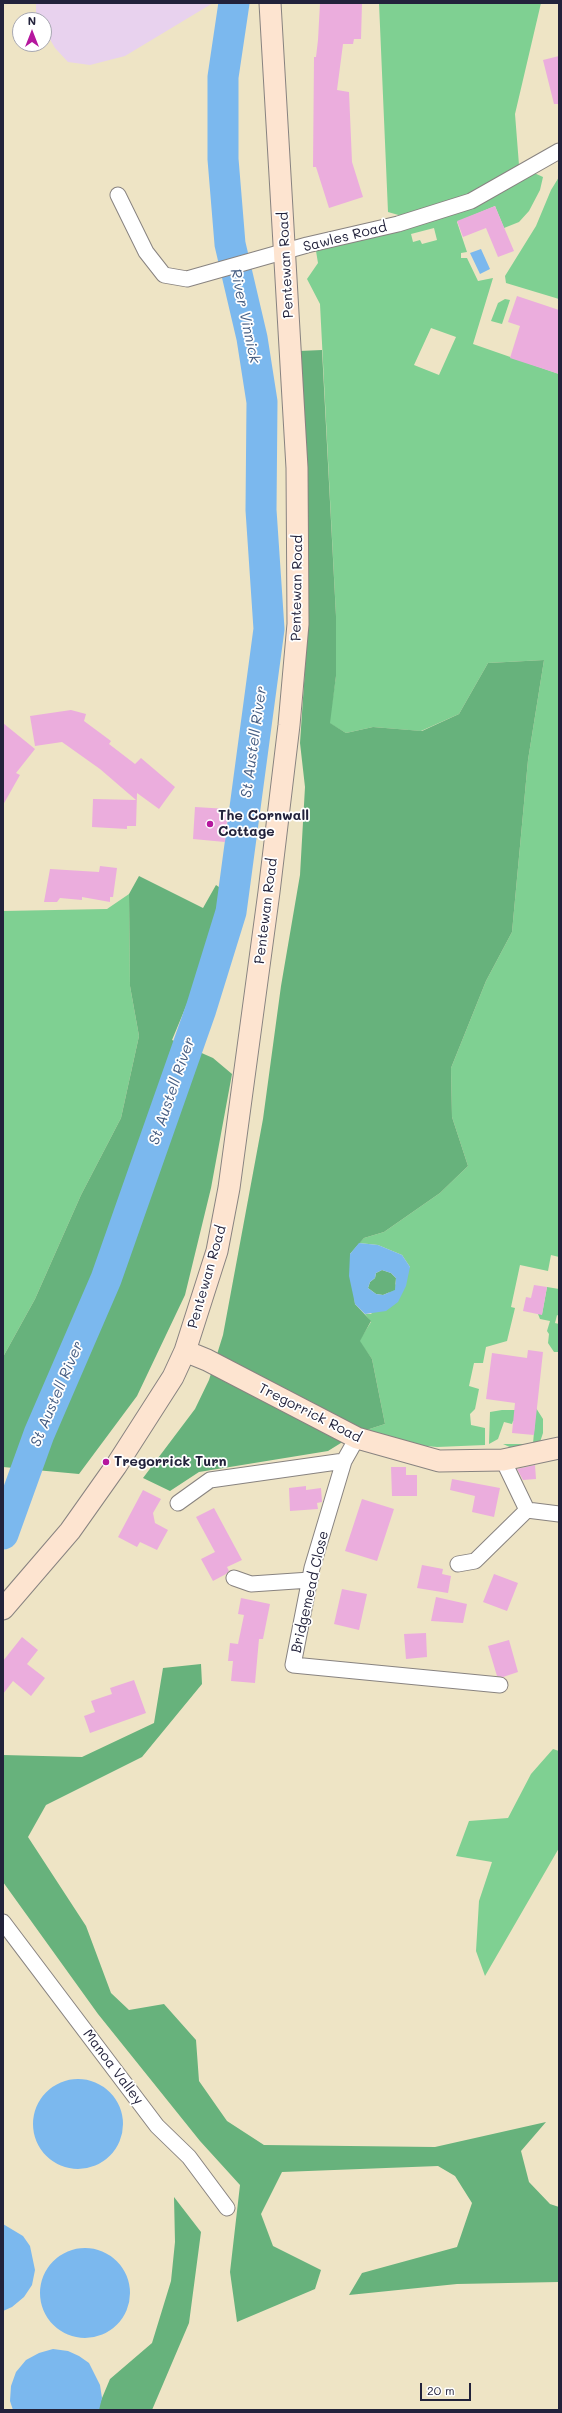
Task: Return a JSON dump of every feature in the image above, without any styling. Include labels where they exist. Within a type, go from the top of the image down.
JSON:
[{"type":"main road","name":"Pentewan Road","points":[[3,1609],[70,1531],[173,1377],[185,1351],[217,1250],[229,1188],[289,725],[298,624],[297,468],[270,3]]},
{"type":"main road","name":"Tregorrick Road","points":[[185,1351],[207,1360],[357,1438],[439,1461],[503,1460],[559,1448]]},
{"type":"street","name":"Sawles Road","points":[[118,195],[146,252],[164,275],[187,279],[285,253],[307,245],[398,224],[472,201],[559,151]]},
{"type":"street","name":"Bridgemead Close","points":[[357,1438],[344,1461],[310,1580],[293,1665],[500,1685]]},
{"type":"street","points":[[503,1460],[526,1510]]},
{"type":"street","points":[[178,1503],[210,1480],[344,1461]]},
{"type":"street","points":[[526,1510],[559,1514]]},
{"type":"street","points":[[458,1564],[475,1561],[526,1510]]},
{"type":"street","points":[[234,1578],[251,1584],[310,1580]]},
{"type":"street","name":"Manoa Valley","points":[[3,1922],[157,2126],[189,2157],[227,2208]]},
{"type":"shaded area","points":[[36,3],[213,3],[125,56],[90,65],[68,62],[52,43],[52,12],[36,12]]},
{"type":"green space","points":[[379,3],[541,3],[515,114],[519,165],[469,198],[402,216],[388,212]]},
{"type":"green space","points":[[532,172],[543,177],[540,190],[529,211],[519,222],[504,228],[495,206],[457,222],[467,252],[461,253],[461,258],[467,258],[478,281],[493,278],[473,344],[559,374],[559,1257],[551,1255],[548,1271],[520,1265],[511,1307],[515,1308],[507,1341],[486,1347],[483,1363],[474,1363],[469,1386],[479,1389],[475,1409],[470,1414],[471,1425],[485,1428],[485,1445],[437,1447],[396,1443],[357,1433],[385,1424],[372,1359],[359,1341],[371,1322],[365,1314],[371,1314],[410,1267],[402,1255],[378,1245],[359,1243],[364,1238],[384,1232],[440,1193],[468,1166],[452,1117],[451,1068],[486,981],[512,932],[528,760],[544,660],[488,663],[459,714],[421,731],[373,727],[346,733],[329,723],[336,676],[336,616],[320,304],[307,279],[318,263],[316,251],[386,234]],"holes":[[[434,228],[437,240],[422,244],[420,240],[413,242],[411,234]],[[431,328],[456,337],[439,375],[414,365]]]},
{"type":"green space","points":[[559,177],[559,299],[506,283],[505,276],[536,226],[551,190]]},
{"type":"green space","points":[[505,299],[510,300],[502,324],[491,321],[498,303]]},
{"type":"green space","points":[[322,350],[336,616],[336,676],[330,723],[346,733],[373,727],[422,731],[459,714],[488,663],[544,660],[528,760],[512,932],[486,981],[451,1068],[452,1117],[468,1166],[440,1193],[384,1232],[364,1238],[350,1254],[355,1304],[371,1321],[360,1341],[372,1359],[385,1424],[357,1433],[328,1451],[199,1472],[170,1491],[143,1478],[195,1409],[209,1380],[223,1335],[263,1119],[281,986],[300,875],[305,787],[300,743],[309,609],[308,511],[299,351]]},
{"type":"green space","points":[[139,876],[203,908],[216,885],[225,891],[211,946],[172,1040],[213,1058],[232,1074],[211,1188],[185,1295],[137,1396],[79,1474],[3,1467],[3,1357],[35,1299],[81,1195],[121,1118],[139,1036],[130,986],[129,894]]},
{"type":"green space","points":[[129,894],[130,986],[139,1036],[121,1118],[81,1195],[35,1299],[3,1357],[3,911],[107,909]]},
{"type":"green space","points":[[382,1270],[391,1273],[396,1278],[395,1290],[383,1295],[376,1294],[368,1288],[370,1282],[375,1278],[376,1273]]},
{"type":"green space","points":[[547,1287],[559,1289],[559,1316],[557,1315],[555,1323],[559,1324],[559,1352],[554,1352],[548,1343],[549,1334],[547,1331],[550,1321],[540,1319],[538,1314],[542,1314]]},
{"type":"green space","points":[[536,1408],[543,1419],[543,1433],[540,1442],[533,1444]]},
{"type":"green space","points":[[520,1410],[522,1422],[513,1421],[512,1424],[504,1422],[498,1439],[489,1444],[490,1412]]},
{"type":"green space","points":[[503,1444],[533,1444],[514,1449]]},
{"type":"green space","points":[[201,1664],[202,1684],[142,1757],[46,1805],[28,1837],[86,1926],[111,1993],[129,2010],[164,2004],[196,2040],[199,2081],[227,2121],[264,2145],[435,2147],[546,2122],[521,2151],[529,2182],[550,2204],[559,2207],[559,2282],[457,2284],[349,2295],[362,2273],[457,2247],[472,2203],[455,2176],[438,2166],[282,2172],[261,2214],[273,2246],[321,2270],[315,2289],[237,2322],[230,2272],[240,2185],[200,2141],[98,2014],[3,1882],[3,1755],[82,1757],[154,1723],[163,1668]]},
{"type":"green space","points":[[553,1749],[559,1751],[559,1848],[485,1976],[476,1951],[479,1901],[492,1862],[456,1856],[469,1821],[508,1818],[531,1774]]},
{"type":"green space","points":[[174,2197],[201,2232],[189,2323],[152,2410],[97,2410],[110,2379],[152,2343],[171,2281],[175,2242]]},
{"type":"water","points":[[481,249],[490,269],[480,274],[470,253]]},
{"type":"water","points":[[359,1243],[378,1245],[402,1255],[410,1267],[406,1286],[398,1302],[386,1311],[365,1314],[355,1304],[349,1276],[350,1254]],"holes":[[[382,1270],[391,1273],[396,1278],[395,1290],[383,1295],[376,1294],[368,1288],[370,1282],[375,1278],[376,1273]]]},
{"type":"water","points":[[78,2079],[95,2082],[110,2092],[120,2107],[123,2124],[120,2141],[110,2156],[95,2166],[78,2169],[61,2166],[46,2156],[36,2141],[33,2124],[36,2107],[46,2092],[61,2082]]},
{"type":"water","points":[[3,2224],[23,2236],[30,2246],[35,2270],[32,2285],[24,2297],[12,2307],[3,2311]]},
{"type":"water","points":[[85,2248],[102,2251],[117,2261],[127,2276],[130,2293],[127,2310],[117,2325],[102,2335],[85,2338],[68,2335],[53,2325],[43,2310],[40,2293],[43,2276],[53,2261],[68,2251]]},
{"type":"water","points":[[53,2349],[68,2351],[89,2363],[100,2385],[102,2398],[99,2410],[13,2410],[10,2401],[11,2386],[16,2372],[26,2360],[39,2353]]},
{"type":"building","points":[[320,3],[362,3],[361,39],[354,39],[353,44],[343,44],[337,90],[349,92],[352,162],[363,197],[329,208],[316,167],[313,167],[314,57],[316,57],[318,40]]},
{"type":"building","points":[[559,56],[559,104],[554,104],[543,60]]},
{"type":"building","points":[[495,206],[514,251],[498,257],[486,228],[463,237],[457,221]]},
{"type":"building","points":[[517,296],[559,310],[559,374],[510,358],[520,326],[508,322]]},
{"type":"building","points":[[71,710],[86,714],[84,721],[111,741],[109,744],[135,764],[141,758],[175,787],[159,809],[137,793],[136,826],[127,826],[127,829],[92,827],[93,799],[136,800],[100,769],[62,742],[35,746],[30,716]]},
{"type":"building","points":[[3,723],[35,749],[16,773],[20,775],[3,805]]},
{"type":"building","name":"The Cornwall Cottage","points":[[195,807],[228,809],[225,842],[193,839]]},
{"type":"building","points":[[100,866],[117,868],[113,897],[110,897],[110,902],[82,897],[82,900],[60,898],[57,902],[44,902],[50,869],[99,872]]},
{"type":"building","points":[[534,1285],[547,1287],[542,1315],[523,1311],[526,1297],[531,1298]]},
{"type":"building","points":[[528,1350],[543,1352],[534,1435],[512,1433],[515,1403],[486,1399],[492,1353],[527,1358]]},
{"type":"building","points":[[535,1465],[536,1479],[523,1480],[517,1469]]},
{"type":"building","points":[[391,1467],[406,1467],[406,1475],[417,1475],[417,1496],[392,1496]]},
{"type":"building","points":[[452,1479],[500,1488],[494,1517],[472,1512],[475,1496],[450,1490]]},
{"type":"building","points":[[306,1486],[306,1490],[321,1488],[322,1502],[317,1503],[318,1509],[290,1511],[289,1488]]},
{"type":"building","points":[[143,1490],[161,1499],[153,1513],[155,1523],[168,1530],[157,1550],[140,1542],[137,1547],[118,1537]]},
{"type":"building","points":[[362,1499],[394,1509],[377,1561],[345,1551]]},
{"type":"building","points":[[214,1508],[242,1560],[227,1567],[229,1571],[226,1574],[213,1581],[201,1559],[215,1552],[196,1517]]},
{"type":"building","points":[[422,1565],[443,1569],[442,1574],[451,1576],[448,1593],[417,1588]]},
{"type":"building","points":[[494,1574],[518,1583],[507,1611],[483,1602]]},
{"type":"building","points":[[342,1589],[367,1594],[359,1630],[334,1624]]},
{"type":"building","points":[[436,1597],[467,1604],[463,1623],[431,1621]]},
{"type":"building","points":[[241,1598],[270,1604],[263,1639],[259,1639],[255,1683],[231,1681],[233,1661],[228,1661],[230,1643],[238,1644],[244,1615],[238,1614]]},
{"type":"building","points":[[426,1633],[427,1657],[406,1659],[404,1634]]},
{"type":"building","points":[[22,1637],[38,1650],[27,1664],[45,1678],[31,1696],[13,1681],[3,1694],[3,1661]]},
{"type":"building","points":[[509,1640],[518,1672],[503,1677],[497,1676],[488,1646]]},
{"type":"building","points":[[134,1680],[146,1713],[90,1733],[84,1716],[95,1712],[91,1701],[112,1694],[110,1688]]},
{"type":"waterway","name":"St Austell River","points":[[3,1534],[39,1434],[106,1279],[201,1009],[231,912],[269,629],[261,510],[262,402],[252,338],[230,244],[223,159],[223,77],[234,3]]},
{"type":"place","name":"The Cornwall Cottage","points":[[210,824]]},
{"type":"place","name":"Tregorrick Turn","points":[[106,1462]]},
{"type":"water label","name":"River Vinnick","points":[[245,316]]}]
